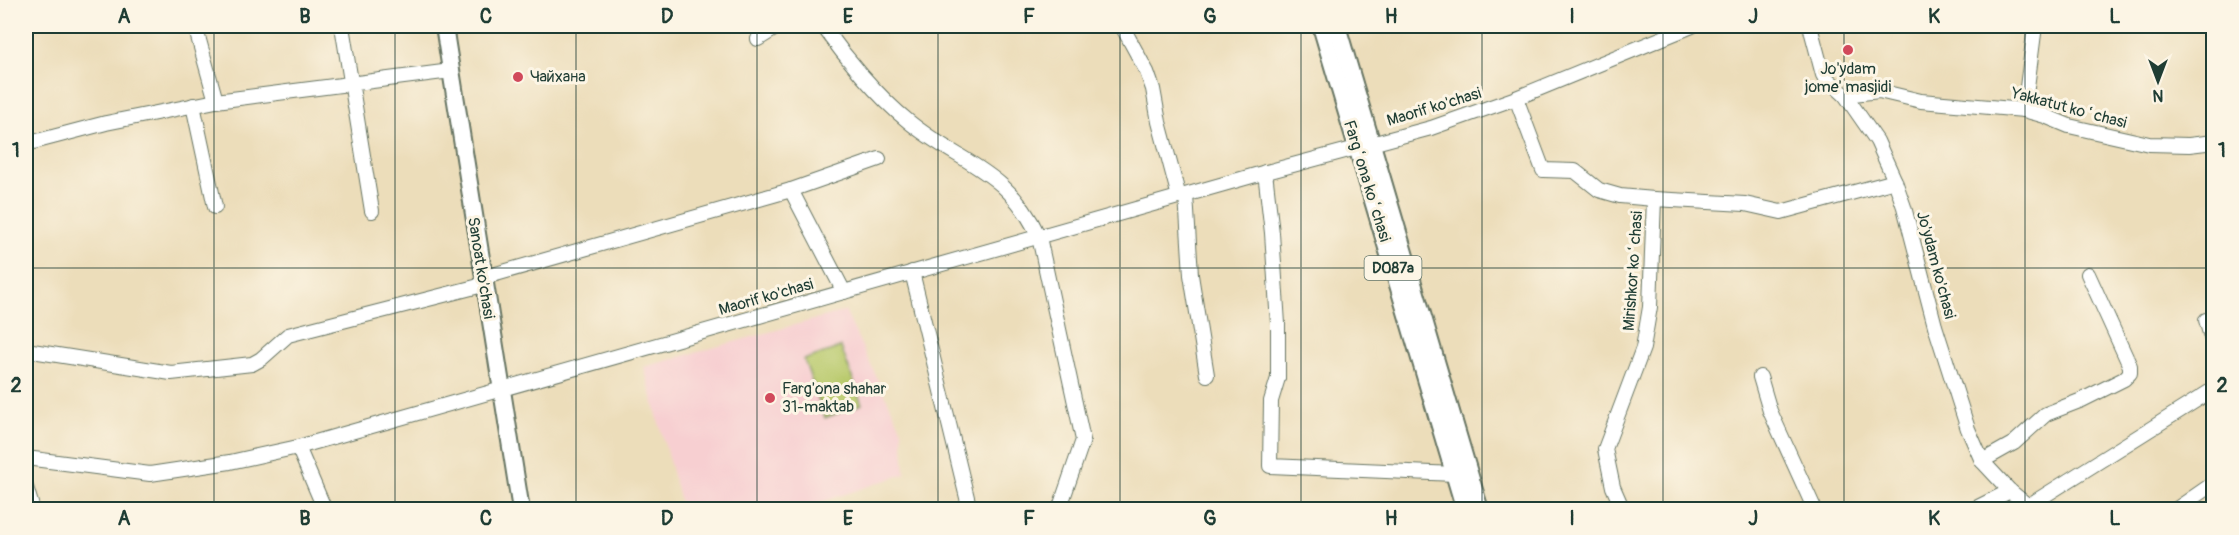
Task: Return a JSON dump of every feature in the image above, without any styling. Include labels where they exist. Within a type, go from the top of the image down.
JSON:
[{"type":"main road","name":"Sanoat ko'chasi","points":[[444,26],[521,510]]},
{"type":"main road","name":"Fargʻona koʻchasi","points":[[1321,26],[1364,145],[1480,510]]},
{"type":"main road","name":"Fargʻona koʻchasi","points":[[1337,26],[1364,145],[1465,510]]},
{"type":"street","points":[[195,26],[216,101]]},
{"type":"street","points":[[342,26],[372,211]]},
{"type":"street","points":[[758,39],[779,26]]},
{"type":"street","points":[[823,26],[876,89],[908,121],[1007,187],[1022,204],[1039,237],[1083,440],[1059,510]]},
{"type":"street","points":[[1122,26],[1147,72],[1153,89],[1159,122],[1183,196],[1192,284],[1207,375]]},
{"type":"street","name":"Maorif ko'chasi","points":[[26,458],[150,474],[230,462],[298,447],[502,391],[1265,172],[1431,128],[1516,98],[1692,26]]},
{"type":"street","name":"Jo'ydam ko'chasi","points":[[1810,26],[1823,75],[1845,95],[1877,141],[1895,181],[1935,326],[1968,429],[1982,461],[2010,491],[2030,508]]},
{"type":"street","points":[[2024,110],[2035,26]]},
{"type":"street","points":[[26,144],[106,123],[216,101],[451,71]]},
{"type":"street","name":"Yakkatut koʻchasi","points":[[1845,95],[1879,91],[1921,101],[2024,110],[2068,126],[2149,144],[2189,145],[2214,142]]},
{"type":"street","points":[[1516,98],[1543,170],[1575,171],[1599,190],[1620,196],[1654,199]]},
{"type":"street","points":[[194,105],[215,207]]},
{"type":"street","points":[[26,350],[171,373],[252,364],[288,335],[483,282],[790,190],[879,159]]},
{"type":"street","points":[[1265,172],[1278,324],[1278,378],[1271,401],[1270,466],[1455,474]]},
{"type":"street","name":"Mirishkor koʻchasi","points":[[1623,510],[1613,487],[1605,449],[1643,348],[1653,265],[1654,199],[1745,204],[1781,212],[1895,181]]},
{"type":"street","points":[[790,190],[844,291]]},
{"type":"street","points":[[912,272],[970,510]]},
{"type":"street","points":[[1982,461],[2014,443],[2046,414],[2082,400],[2124,379],[2130,373],[2130,366],[2088,274]]},
{"type":"street","points":[[2206,320],[2214,347]]},
{"type":"street","points":[[1760,377],[1770,411],[1815,510]]},
{"type":"street","points":[[2030,508],[2214,389]]},
{"type":"street","points":[[298,447],[325,510]]},
{"type":"street","points":[[2175,510],[2214,483]]},
{"type":"street","points":[[26,488],[33,510]]},
{"type":"street","points":[[1972,510],[2010,491]]},
{"type":"shaded area","name":"Farg'ona shahar 31-maktab","points":[[845,311],[902,430],[905,474],[801,509],[682,509],[644,367]]},
{"type":"green space","points":[[841,347],[862,404],[825,418],[804,360]]},
{"type":"place","name":"Jo'ydam jome' masjidi","points":[[1848,50]]},
{"type":"place","name":"Чайхана","points":[[518,77]]},
{"type":"place","name":"Farg'ona shahar 31-maktab","points":[[770,398]]}]
